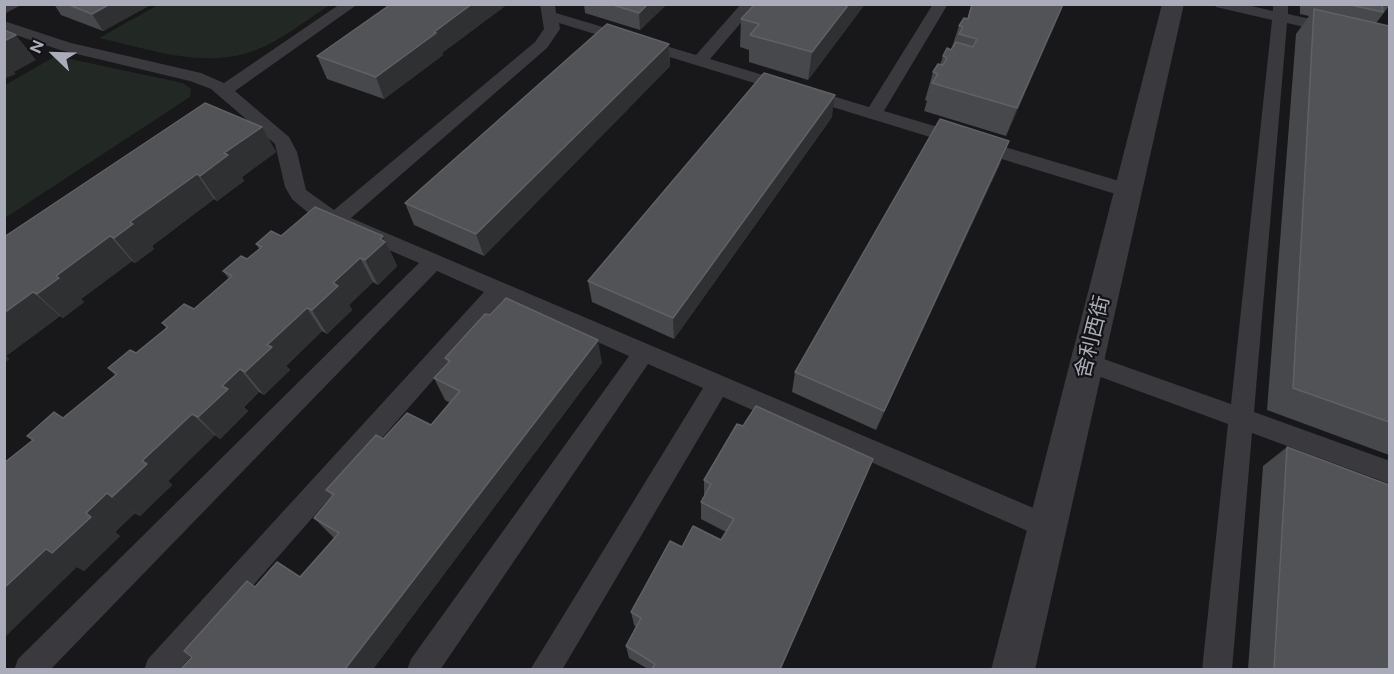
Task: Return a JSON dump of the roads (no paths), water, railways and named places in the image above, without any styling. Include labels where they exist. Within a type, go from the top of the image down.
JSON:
[{"type":"street","name":"舍利西街","points":[[1013,669],[1173,4]]},
{"type":"lane","points":[[4,10],[16,4]]},
{"type":"lane","points":[[225,90],[351,4]]},
{"type":"lane","points":[[700,60],[750,4]]},
{"type":"lane","points":[[874,113],[941,4]]},
{"type":"lane","points":[[1221,4],[1280,11],[1389,42]]},
{"type":"lane","points":[[337,219],[542,45],[552,29],[549,10],[700,60],[1129,191]]},
{"type":"lane","points":[[1217,669],[1280,11]]},
{"type":"lane","points":[[4,26],[66,47],[195,77],[225,90],[283,141],[290,152],[292,186],[306,203],[337,219],[1048,527]]},
{"type":"lane","points":[[29,669],[434,261]]},
{"type":"lane","points":[[159,669],[500,290]]},
{"type":"lane","points":[[422,669],[644,352]]},
{"type":"lane","points":[[1087,362],[1389,473]]},
{"type":"lane","points":[[545,669],[718,384]]}]
